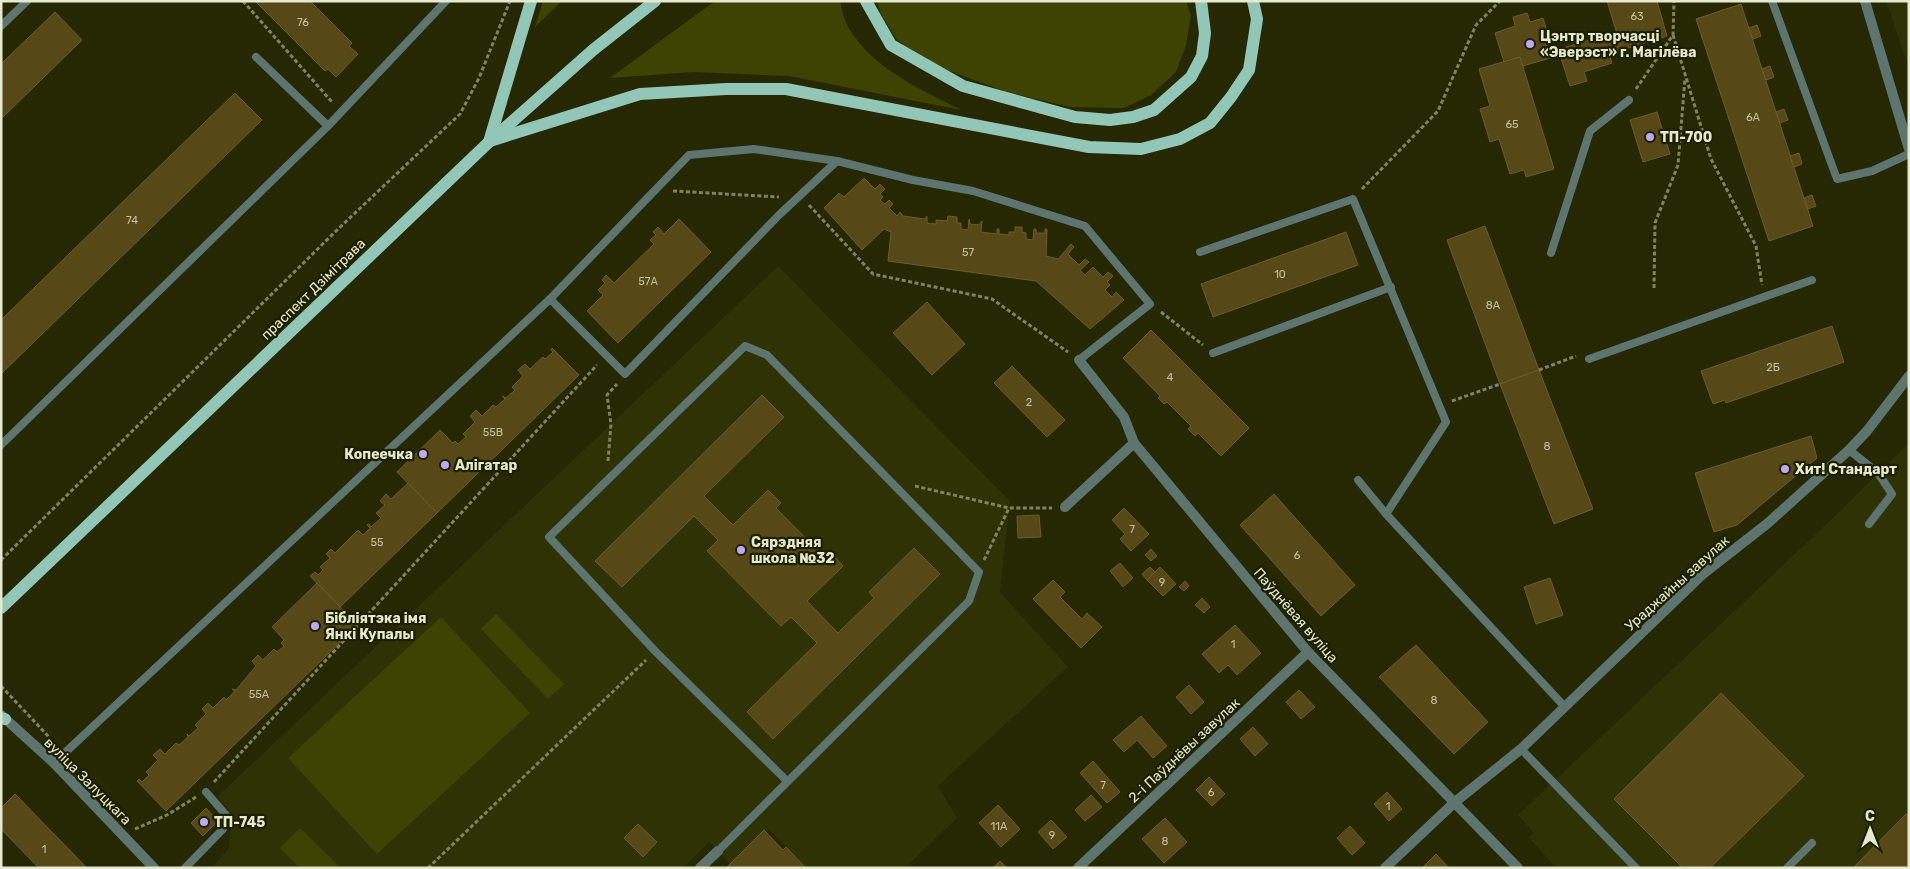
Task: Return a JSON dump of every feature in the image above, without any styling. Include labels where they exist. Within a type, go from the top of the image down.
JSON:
[{"type":"main road","points":[[489,142],[531,1]]},
{"type":"main road","name":"праспект Дзімітрава","points":[[1,608],[489,142],[593,50],[655,1]]},
{"type":"main road","points":[[866,1],[891,45],[963,86],[1076,117],[1110,120],[1133,117],[1154,110],[1192,77],[1202,56],[1206,32],[1201,1]]},
{"type":"main road","points":[[489,142],[640,94],[726,89],[776,89],[1089,147],[1141,149],[1180,139],[1210,123],[1230,97],[1249,70],[1257,19],[1252,1]]},
{"type":"street","points":[[1865,1],[1909,149]]},
{"type":"street","name":"Паўднёвая вуліца","points":[[1079,360],[1124,417],[1134,444],[1308,652],[1518,868]]},
{"type":"street","name":"Ураджайны завулак","points":[[1384,868],[1455,802],[1521,749],[1703,574],[1768,523],[1849,450],[1866,432],[1909,376]]},
{"type":"street","points":[[1065,507],[1134,444]]},
{"type":"street","name":"2-і Паўднёвы завулак","points":[[1078,868],[1308,652]]},
{"type":"street","name":"вуліца Залуцкага","points":[[2,717],[54,763],[154,868]]},
{"type":"street","points":[[700,868],[718,850]]},
{"type":"lane","points":[[1,26],[27,1]]},
{"type":"lane","points":[[1,445],[328,126],[446,1]]},
{"type":"lane","points":[[1772,1],[1837,179],[1872,171],[1909,154]]},
{"type":"lane","points":[[256,58],[328,126]]},
{"type":"lane","points":[[1551,253],[1590,131],[1629,100]]},
{"type":"lane","points":[[54,763],[550,300],[689,155],[754,149],[837,161],[913,180],[973,191],[1085,226],[1150,304],[1079,360]]},
{"type":"lane","points":[[550,300],[626,374],[780,214],[837,161]]},
{"type":"lane","points":[[1200,252],[1353,199],[1446,422],[1386,514]]},
{"type":"lane","points":[[1589,360],[1812,280]]},
{"type":"lane","points":[[1212,353],[1391,287]]},
{"type":"lane","points":[[718,850],[969,601],[978,572],[767,355],[745,346],[549,537],[655,651],[787,781]]},
{"type":"lane","points":[[1849,450],[1878,473],[1892,494],[1869,524]]},
{"type":"lane","points":[[1358,480],[1386,514],[1564,706]]},
{"type":"lane","points":[[1521,749],[1636,868]]},
{"type":"lane","points":[[185,868],[223,830],[226,815],[206,792]]},
{"type":"lane","points":[[1788,868],[1812,843]]},
{"type":"path","points":[[243,1],[341,112]]},
{"type":"path","points":[[1,560],[337,230],[460,114],[479,78],[510,1]]},
{"type":"path","points":[[1353,199],[1438,111],[1476,25],[1500,1]]},
{"type":"path","points":[[1674,1],[1673,36],[1711,159],[1756,246],[1764,298]]},
{"type":"path","points":[[1629,100],[1673,36]]},
{"type":"path","points":[[1654,288],[1655,223],[1678,165],[1685,75]]},
{"type":"path","points":[[655,190],[768,198],[800,196],[874,274],[992,300],[1079,360]]},
{"type":"path","points":[[1150,304],[1212,353]]},
{"type":"path","points":[[117,829],[136,828],[167,815],[206,792],[606,355]]},
{"type":"path","points":[[1539,370],[1578,356]]},
{"type":"path","points":[[607,480],[611,424],[607,396],[626,374]]},
{"type":"path","points":[[1439,405],[1500,384]]},
{"type":"path","points":[[888,480],[1009,508],[1065,507]]},
{"type":"path","points":[[978,572],[1009,508]]},
{"type":"path","points":[[428,868],[655,651]]},
{"type":"shaded area","points":[[543,1],[562,1],[535,27]]},
{"type":"shaded area","points":[[715,1],[840,1],[848,27],[870,55],[898,76],[961,110],[789,76],[693,72],[610,78]]},
{"type":"shaded area","points":[[877,1],[1186,1],[1191,16],[1186,45],[1176,72],[1151,95],[1124,108],[1070,107],[1007,92],[928,63],[896,39],[881,14]]},
{"type":"shaded area","points":[[1886,1],[1909,1],[1909,68]]},
{"type":"shaded area","name":"Сярэдняя школа №32","points":[[778,266],[1010,501],[1000,592],[1068,667],[938,786],[957,818],[905,868],[807,868],[769,829],[730,864],[709,842],[683,868],[212,868],[229,848],[232,814],[218,796]]},
{"type":"shaded area","points":[[1909,443],[1909,868],[1556,868],[1529,838],[1534,833],[1518,815],[1835,516]]},
{"type":"shaded area","points":[[496,614],[564,684],[548,699],[481,629]]},
{"type":"shaded area","points":[[441,617],[530,713],[377,854],[288,758]]},
{"type":"shaded area","points":[[300,828],[339,866],[338,868],[300,868],[280,848]]},
{"type":"building","points":[[255,1],[310,1],[352,43],[349,46],[358,54],[336,77],[328,69],[325,71]]},
{"type":"building","points":[[1607,1],[1657,1],[1667,36],[1622,50]]},
{"type":"building","points":[[1741,4],[1813,226],[1769,241],[1696,19]]},
{"type":"building","points":[[55,12],[82,40],[1,119],[1,64]]},
{"type":"building","points":[[1527,13],[1530,22],[1543,18],[1553,51],[1616,32],[1622,50],[1609,54],[1612,63],[1584,72],[1587,81],[1570,86],[1560,55],[1523,66],[1520,57],[1504,62],[1495,33],[1515,26],[1513,17]]},
{"type":"building","points":[[1757,25],[1761,36],[1753,39],[1749,28]]},
{"type":"building","points":[[1520,57],[1554,169],[1526,177],[1524,170],[1510,174],[1499,139],[1490,142],[1480,109],[1490,106],[1479,69]]},
{"type":"building","points":[[1770,66],[1774,77],[1766,80],[1762,69]]},
{"type":"building","points":[[235,93],[262,120],[1,374],[1,320]]},
{"type":"building","points":[[1784,109],[1788,120],[1780,123],[1776,112]]},
{"type":"building","name":"ТП-700","points":[[1657,112],[1670,154],[1643,162],[1630,120]]},
{"type":"building","points":[[1799,153],[1802,164],[1794,167],[1790,156]]},
{"type":"building","points":[[864,178],[875,189],[880,184],[885,189],[880,194],[883,197],[880,200],[885,204],[889,200],[893,204],[889,208],[897,216],[900,212],[903,216],[925,219],[927,216],[927,223],[936,224],[936,220],[947,221],[948,216],[957,217],[957,223],[961,223],[961,229],[968,230],[969,219],[970,224],[979,225],[982,221],[981,232],[997,234],[997,229],[999,229],[999,234],[1009,235],[1009,232],[1015,232],[1015,227],[1022,227],[1022,232],[1026,233],[1026,239],[1033,240],[1034,229],[1036,229],[1036,233],[1045,233],[1045,229],[1047,229],[1046,256],[1058,259],[1071,244],[1074,247],[1068,254],[1079,265],[1085,259],[1089,262],[1080,270],[1085,275],[1093,267],[1103,277],[1108,272],[1113,276],[1107,282],[1110,285],[1105,290],[1112,297],[1116,292],[1124,300],[1090,329],[1036,281],[888,261],[891,232],[884,229],[862,250],[824,208],[839,193],[844,197]]},
{"type":"building","points":[[1812,195],[1816,206],[1808,209],[1804,198]]},
{"type":"building","points":[[679,219],[711,252],[618,343],[587,311],[603,295],[598,290],[605,283],[602,280],[606,275],[614,283],[654,244],[650,240],[656,235],[653,232],[658,227],[664,234]]},
{"type":"building","points":[[1485,226],[1539,370],[1500,384],[1447,240]]},
{"type":"building","points":[[1346,232],[1358,265],[1213,317],[1201,284]]},
{"type":"building","points":[[927,302],[965,344],[932,375],[893,333]]},
{"type":"building","points":[[1832,326],[1844,362],[1726,403],[1725,400],[1713,404],[1701,371]]},
{"type":"building","points":[[1151,330],[1249,428],[1221,456],[1198,433],[1195,436],[1188,429],[1191,426],[1167,402],[1164,404],[1158,398],[1160,396],[1123,358]]},
{"type":"building","points":[[552,348],[579,375],[437,513],[397,472],[440,430],[453,443],[455,441],[458,444],[466,437],[463,434],[475,422],[470,416],[476,410],[482,416],[493,405],[496,407],[505,399],[502,396],[506,398],[515,390],[512,387],[523,376],[518,370],[525,364],[530,369],[543,357],[545,359],[553,352]]},
{"type":"building","points":[[1012,366],[1065,420],[1047,437],[994,383]]},
{"type":"building","points":[[1539,370],[1593,509],[1554,524],[1500,384]]},
{"type":"building","points":[[762,395],[784,417],[704,496],[733,525],[768,490],[781,503],[776,508],[824,557],[829,551],[843,566],[807,601],[838,633],[874,598],[869,592],[914,548],[940,574],[773,739],[747,712],[817,643],[791,617],[781,626],[707,551],[718,540],[694,516],[622,587],[595,561]]},
{"type":"building","points":[[1811,436],[1817,458],[1737,525],[1714,532],[1695,473]]},
{"type":"building","points":[[408,483],[437,513],[340,607],[310,576],[315,572],[318,575],[323,570],[320,567],[330,558],[326,554],[331,549],[335,553],[358,530],[363,535],[370,528],[367,525],[369,524],[371,527],[381,518],[376,513],[385,505],[380,501],[386,494],[391,499]]},
{"type":"building","points":[[1274,494],[1355,585],[1321,616],[1240,525]]},
{"type":"building","points":[[1124,508],[1149,534],[1131,551],[1120,539],[1125,534],[1112,520]]},
{"type":"building","points":[[1039,515],[1041,537],[1018,538],[1017,516]]},
{"type":"building","points":[[1151,549],[1157,556],[1151,561],[1145,555]]},
{"type":"building","points":[[1120,563],[1133,578],[1123,587],[1110,571]]},
{"type":"building","points":[[1150,567],[1155,572],[1147,580],[1142,574]]},
{"type":"building","points":[[1160,567],[1176,584],[1163,596],[1147,580]]},
{"type":"building","points":[[1550,578],[1563,615],[1536,624],[1524,587]]},
{"type":"building","points":[[1053,580],[1065,592],[1060,597],[1082,619],[1087,613],[1102,627],[1081,648],[1033,599]]},
{"type":"building","points":[[1185,581],[1189,586],[1184,591],[1179,587]]},
{"type":"building","points":[[317,583],[358,625],[166,811],[137,781],[139,779],[142,782],[149,775],[146,772],[158,760],[153,755],[160,749],[165,754],[176,743],[179,745],[188,737],[187,734],[189,736],[198,728],[195,725],[206,714],[202,709],[208,703],[213,708],[224,697],[226,700],[235,691],[232,689],[236,690],[256,666],[252,661],[258,655],[263,660],[274,649],[277,652],[284,646],[281,643],[284,640],[272,627]]},
{"type":"building","points":[[1202,598],[1210,607],[1204,613],[1195,605]]},
{"type":"building","points":[[1235,625],[1261,653],[1237,675],[1228,665],[1219,673],[1202,654]]},
{"type":"building","points":[[1416,645],[1488,722],[1454,754],[1379,677]]},
{"type":"building","points":[[1189,685],[1204,702],[1191,714],[1176,697]]},
{"type":"building","points":[[1299,690],[1315,707],[1301,719],[1286,702]]},
{"type":"building","points":[[1721,693],[1804,776],[1710,868],[1683,868],[1614,799]]},
{"type":"building","points":[[1141,716],[1167,746],[1153,758],[1137,740],[1124,752],[1113,740]]},
{"type":"building","points":[[1253,727],[1268,744],[1255,756],[1240,739]]},
{"type":"building","points":[[1093,761],[1120,792],[1107,803],[1080,773]]},
{"type":"building","points":[[1209,777],[1225,794],[1212,806],[1196,790]]},
{"type":"building","points":[[1387,792],[1402,809],[1389,821],[1374,804]]},
{"type":"building","points":[[15,794],[87,868],[39,868],[1,829],[1,808]]},
{"type":"building","points":[[1091,795],[1102,807],[1085,821],[1075,810]]},
{"type":"building","points":[[998,805],[1020,829],[1001,847],[979,823]]},
{"type":"building","name":"ТП-745","points":[[206,808],[218,821],[203,836],[191,823]]},
{"type":"building","points":[[1906,814],[1909,816],[1909,868],[1853,868]]},
{"type":"building","points":[[1165,818],[1187,842],[1164,863],[1142,839]]},
{"type":"building","points":[[1051,820],[1067,837],[1053,849],[1038,832]]},
{"type":"building","points":[[638,824],[657,842],[643,857],[624,838]]},
{"type":"building","points":[[1350,826],[1365,843],[1352,855],[1337,838]]},
{"type":"building","points":[[764,830],[783,850],[786,847],[806,868],[726,868]]},
{"type":"building","points":[[1436,854],[1449,868],[1422,868]]},
{"type":"building","points":[[1000,861],[1007,868],[993,868]]},
{"type":"place","name":"Цэнтр творчасці «Эверэст» г. Магілёва","points":[[1530,44]]},
{"type":"place","name":"ТП-700","points":[[1650,137]]},
{"type":"place","name":"Копеечка","points":[[423,454]]},
{"type":"place","name":"Алігатар","points":[[445,465]]},
{"type":"place","name":"Хит! Стандарт","points":[[1785,469]]},
{"type":"place","name":"Сярэдняя школа №32","points":[[741,550]]},
{"type":"place","name":"Бібліятэка імя Янкі Купалы","points":[[315,626]]},
{"type":"place","name":"ТП-745","points":[[204,822]]}]
